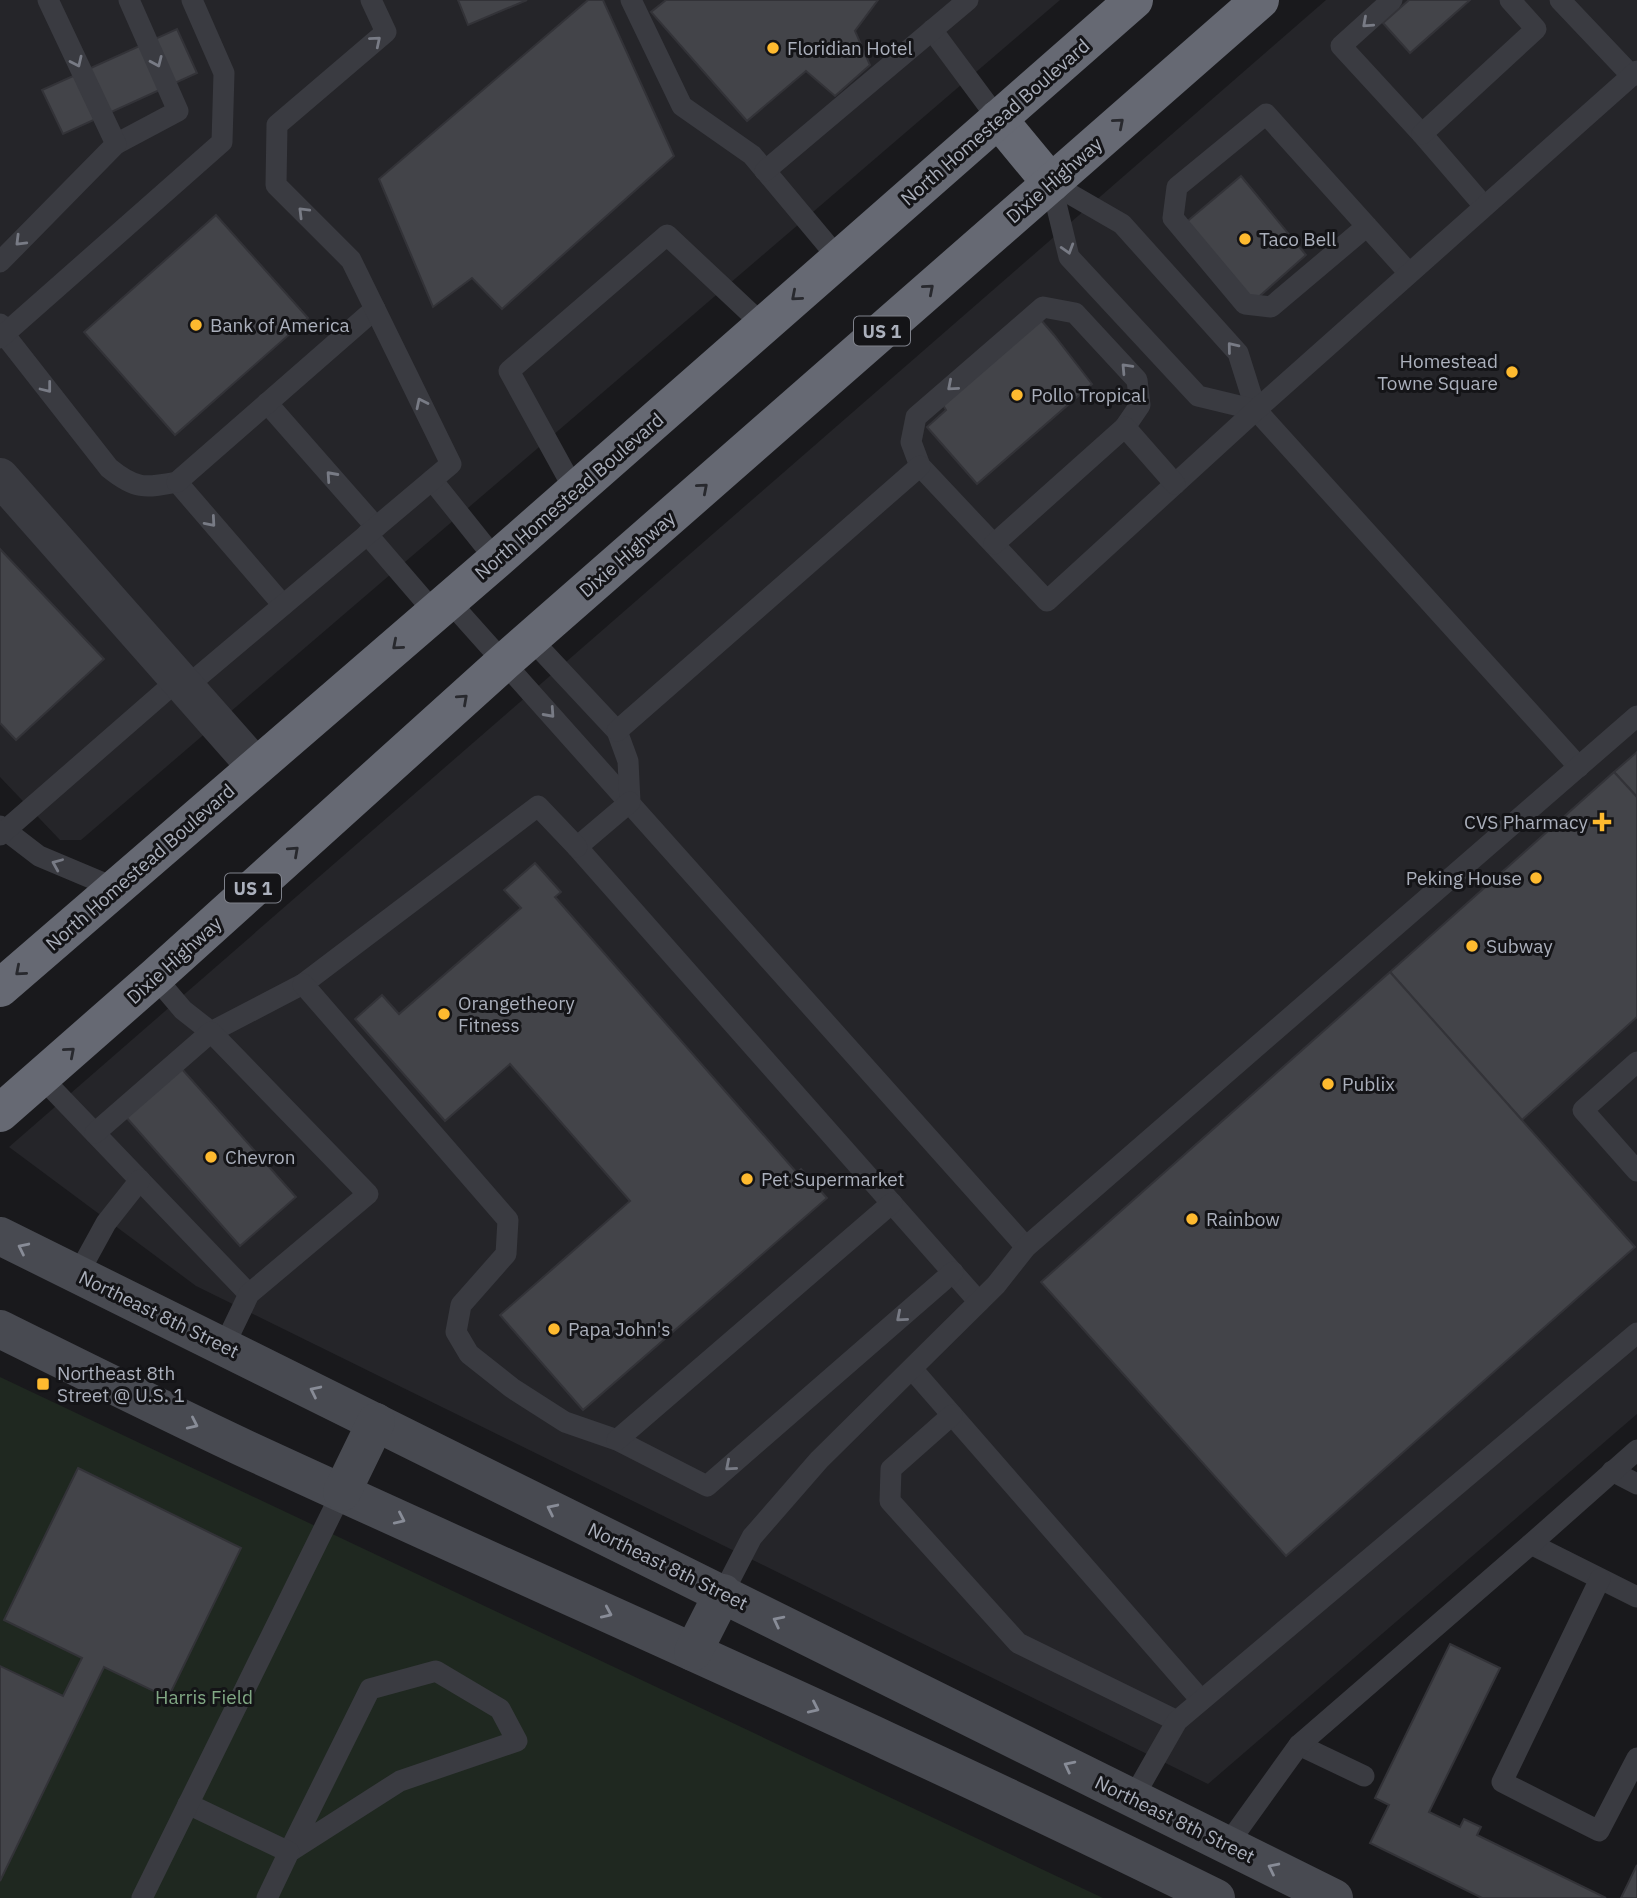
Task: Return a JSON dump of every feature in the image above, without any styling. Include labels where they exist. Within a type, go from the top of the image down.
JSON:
[{"type":"highway","name":"North Homestead Boulevard","points":[[0,988],[496,560],[1134,0]]},
{"type":"highway","name":"Dixie Highway","points":[[0,1113],[517,650],[1260,0]]},
{"type":"highway","points":[[998,119],[1051,183]]},
{"type":"main road","name":"Northeast 8th Street","points":[[0,1236],[1334,1898]]},
{"type":"main road","points":[[0,1329],[145,1401],[693,1652],[1108,1845],[1209,1895],[1227,1845]]},
{"type":"main road","points":[[342,1492],[376,1422]]},
{"type":"main road","points":[[693,1652],[723,1593]]},
{"type":"main road","points":[[1108,1845],[1133,1798]]},
{"type":"street","points":[[0,477],[256,767]]},
{"type":"lane","points":[[48,0],[116,144]]},
{"type":"lane","points":[[0,262],[116,144],[178,111],[130,0]]},
{"type":"lane","points":[[192,0],[224,73],[222,142],[2,332],[110,468],[124,480],[146,488],[177,482],[375,309]]},
{"type":"lane","points":[[115,888],[39,856],[2,831],[182,683],[283,605],[451,464],[351,260],[276,185],[277,125],[386,32],[372,0]]},
{"type":"lane","points":[[631,0],[682,106],[752,155],[839,258]]},
{"type":"lane","points":[[765,171],[968,0]]},
{"type":"lane","points":[[1392,0],[1341,46],[1484,206]]},
{"type":"lane","points":[[1422,134],[1536,29],[1510,0]]},
{"type":"lane","points":[[994,544],[1125,427],[1140,405],[1137,380],[1075,313],[1043,307],[916,417],[911,442],[920,466],[1047,601],[1256,410],[1635,74],[1560,0]]},
{"type":"lane","points":[[932,30],[998,119]]},
{"type":"lane","points":[[1367,226],[1271,307],[1245,304],[1173,218],[1177,187],[1266,114],[1367,226],[1409,273]]},
{"type":"lane","points":[[1051,183],[1069,257],[1198,396],[1256,410]]},
{"type":"lane","points":[[1051,183],[1122,224],[1238,353],[1256,410],[1578,767]]},
{"type":"lane","points":[[575,491],[509,372],[667,235],[763,325]]},
{"type":"lane","points":[[267,403],[372,530],[442,607],[517,650],[617,731],[628,761],[630,802]]},
{"type":"lane","points":[[1125,427],[1175,484]]},
{"type":"lane","points":[[617,731],[920,466]]},
{"type":"lane","points":[[432,480],[496,560]]},
{"type":"lane","points":[[177,482],[283,605]]},
{"type":"lane","points":[[517,650],[630,802],[1026,1247]]},
{"type":"lane","points":[[723,1593],[752,1537],[819,1460],[996,1285],[1026,1247],[1637,716]]},
{"type":"lane","points":[[577,847],[630,802]]},
{"type":"lane","points":[[95,1133],[211,1032],[303,985],[538,806],[979,1302]]},
{"type":"lane","points":[[155,977],[183,1010],[211,1032],[368,1194],[249,1294],[224,1346]]},
{"type":"lane","points":[[303,985],[508,1220],[506,1254],[461,1306],[456,1332],[469,1354],[512,1388],[565,1422],[617,1440],[707,1486],[953,1272]]},
{"type":"lane","points":[[1637,1062],[1583,1110],[1637,1171]]},
{"type":"lane","points":[[41,1077],[249,1294]]},
{"type":"lane","points":[[78,1274],[106,1223],[140,1180]]},
{"type":"lane","points":[[617,1440],[892,1203]]},
{"type":"lane","points":[[1133,1798],[1177,1720],[1637,1333]]},
{"type":"lane","points":[[912,1369],[1201,1700]]},
{"type":"lane","points":[[952,1415],[891,1469],[890,1501],[1018,1643],[1177,1720]]},
{"type":"lane","points":[[1227,1845],[1300,1745],[1637,1450]]},
{"type":"lane","points":[[1612,1471],[1637,1484]]},
{"type":"lane","points":[[142,1898],[342,1492]]},
{"type":"lane","points":[[1531,1544],[1637,1597]]},
{"type":"lane","points":[[1600,1579],[1502,1782],[1600,1831],[1637,1758]]},
{"type":"lane","points":[[267,1898],[289,1852],[370,1689],[436,1671],[500,1709],[517,1741],[400,1781],[289,1852]]},
{"type":"lane","points":[[1300,1745],[1364,1776]]},
{"type":"lane","points":[[188,1804],[289,1852]]},
{"type":"shaded area","points":[[0,0],[1060,0],[81,840],[60,840],[0,777]]},
{"type":"shaded area","points":[[1326,0],[1637,0],[1637,1414],[1208,1784],[196,1286],[9,1147]]},
{"type":"green space","name":"Harris Field","points":[[0,1377],[1103,1898],[0,1898]]},
{"type":"building","points":[[458,0],[527,0],[468,25]]},
{"type":"building","points":[[588,0],[603,0],[674,156],[502,309],[472,278],[433,307],[379,179]]},
{"type":"building","name":"Floridian Hotel","points":[[666,0],[878,0],[855,31],[870,65],[835,96],[806,71],[747,121],[651,12]]},
{"type":"building","points":[[1409,0],[1470,0],[1410,53],[1383,23]]},
{"type":"building","points":[[177,29],[197,73],[63,134],[42,90]]},
{"type":"building","name":"Taco Bell","points":[[1241,176],[1306,255],[1253,302],[1184,224]]},
{"type":"building","name":"Bank of America","points":[[216,215],[308,318],[175,435],[84,332]]},
{"type":"building","name":"Pollo Tropical","points":[[1041,320],[1092,384],[977,484],[927,427],[946,410],[943,405]]},
{"type":"building","points":[[0,549],[104,659],[16,740],[0,723]]},
{"type":"building","points":[[1637,752],[1637,797],[1614,772]]},
{"type":"building","points":[[1614,772],[1637,797],[1637,1017],[1522,1120],[1390,972]]},
{"type":"building","points":[[535,863],[561,892],[555,897],[797,1173],[801,1169],[827,1198],[583,1410],[500,1315],[630,1201],[510,1064],[445,1121],[355,1019],[382,995],[399,1014],[521,908],[504,890]]},
{"type":"building","points":[[1390,972],[1635,1247],[1286,1556],[1041,1282]]},
{"type":"building","name":"Chevron","points":[[181,1068],[296,1197],[240,1246],[126,1117]]},
{"type":"building","points":[[78,1468],[241,1548],[168,1698],[104,1667],[0,1881],[0,1666],[63,1696],[82,1658],[4,1620]]},
{"type":"building","points":[[1450,1644],[1500,1668],[1429,1812],[1460,1827],[1464,1819],[1481,1827],[1477,1835],[1606,1898],[1482,1898],[1370,1843],[1389,1805],[1375,1798]]},
{"type":"building","points":[[1637,1865],[1637,1898],[1621,1898]]},
{"type":"place","name":"Floridian Hotel","points":[[773,48]]},
{"type":"place","name":"Taco Bell","points":[[1245,239]]},
{"type":"place","name":"Bank of America","points":[[196,325]]},
{"type":"place","name":"Homestead Towne Square","points":[[1512,372]]},
{"type":"place","name":"Pollo Tropical","points":[[1017,395]]},
{"type":"place","name":"CVS Pharmacy","points":[[1602,822]]},
{"type":"place","name":"Peking House","points":[[1536,878]]},
{"type":"place","name":"Subway","points":[[1472,946]]},
{"type":"place","name":"Orangetheory Fitness","points":[[444,1014]]},
{"type":"place","name":"Publix","points":[[1328,1084]]},
{"type":"place","name":"Chevron","points":[[211,1157]]},
{"type":"place","name":"Pet Supermarket","points":[[747,1179]]},
{"type":"place","name":"Rainbow","points":[[1192,1219]]},
{"type":"place","name":"Papa John's","points":[[554,1329]]},
{"type":"place","name":"Northeast 8th Street @ U.S. 1","points":[[43,1384]]}]
